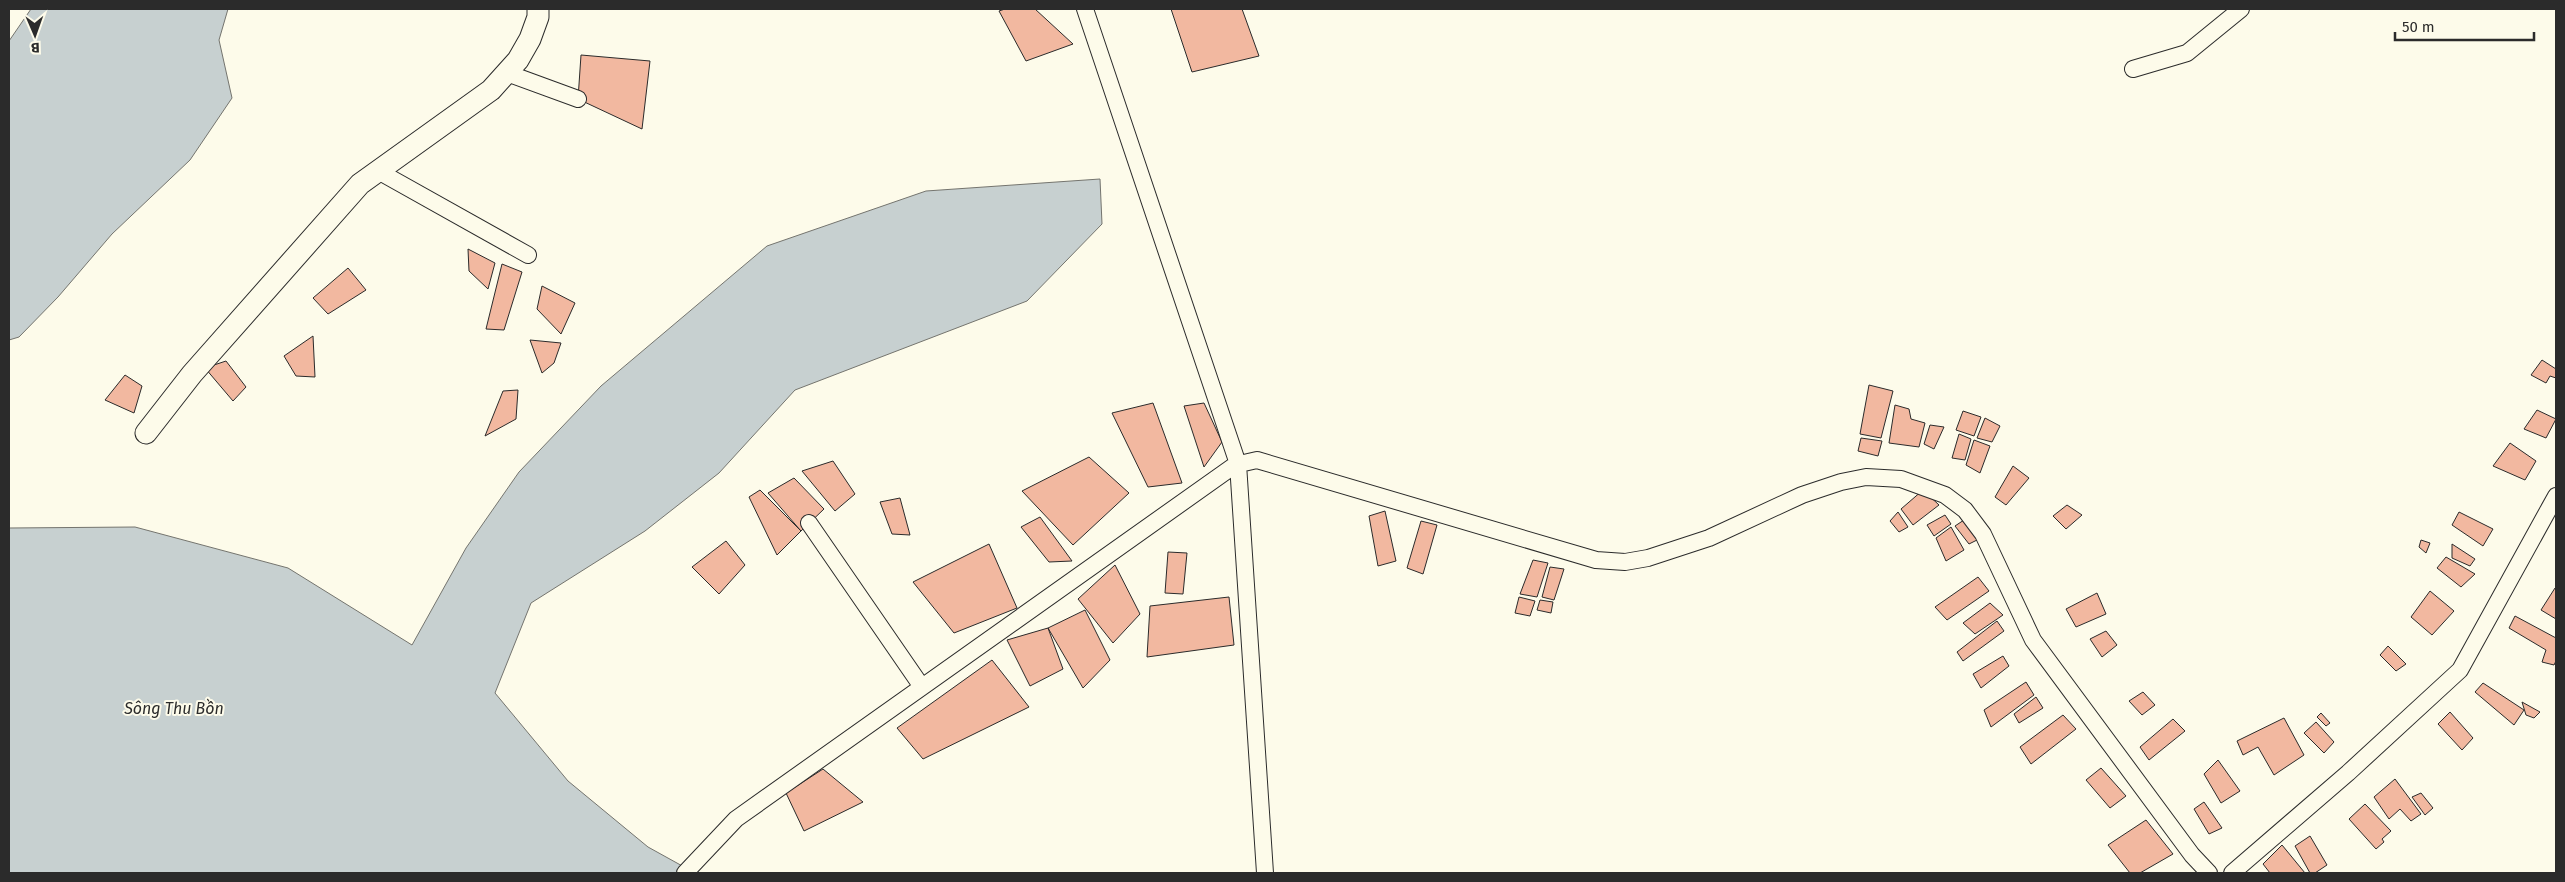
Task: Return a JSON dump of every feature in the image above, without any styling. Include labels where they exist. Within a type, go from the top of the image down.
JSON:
[{"type":"street","points":[[146,433],[192,374],[354,191],[378,171],[492,90],[507,73],[530,39],[538,17],[538,9]]},
{"type":"street","points":[[1085,9],[1238,464],[1265,873]]},
{"type":"street","points":[[2133,69],[2187,54],[2241,9]]},
{"type":"street","points":[[507,73],[578,99]]},
{"type":"street","points":[[378,171],[528,255]]},
{"type":"street","points":[[685,873],[736,819],[1238,464],[1250,460],[1263,461],[1596,560],[1625,562],[1648,558],[1709,538],[1802,495],[1841,482],[1866,478],[1901,479],[1945,495],[1964,510],[1983,534],[2033,640],[2192,855],[2209,873]]},
{"type":"street","points":[[2236,872],[2460,670],[2556,496]]},
{"type":"street","points":[[809,523],[922,687]]},
{"type":"water","points":[[31,9],[228,9],[219,40],[232,98],[190,160],[112,234],[58,297],[19,337],[9,340],[9,41]]},
{"type":"water","name":"Sông Thu Bồn","points":[[1100,179],[1102,224],[1027,301],[795,390],[719,473],[645,531],[531,603],[495,693],[568,781],[648,847],[695,873],[9,873],[9,528],[135,527],[288,568],[412,645],[466,548],[519,472],[601,386],[767,246],[926,191]]},
{"type":"building","points":[[1005,9],[1035,9],[1073,44],[1026,61],[999,11]]},
{"type":"building","points":[[1171,9],[1242,9],[1259,56],[1192,72]]},
{"type":"building","points":[[581,55],[650,61],[642,129],[578,99]]},
{"type":"building","points":[[468,249],[495,263],[488,289],[469,271]]},
{"type":"building","points":[[502,264],[522,272],[504,330],[486,329]]},
{"type":"building","points":[[348,268],[366,290],[328,314],[313,298]]},
{"type":"building","points":[[542,286],[575,303],[561,334],[537,309]]},
{"type":"building","points":[[313,336],[315,377],[296,376],[284,356]]},
{"type":"building","points":[[530,340],[561,343],[554,363],[542,373]]},
{"type":"building","points":[[2542,360],[2556,369],[2556,378],[2550,376],[2546,383],[2531,375]]},
{"type":"building","points":[[226,361],[246,387],[233,401],[205,368]]},
{"type":"building","points":[[125,375],[142,386],[134,413],[105,400]]},
{"type":"building","points":[[1869,385],[1893,391],[1881,438],[1860,434]]},
{"type":"building","points":[[518,390],[516,419],[485,436],[503,391]]},
{"type":"building","points":[[1153,403],[1182,483],[1148,487],[1112,413]]},
{"type":"building","points":[[1204,403],[1222,442],[1204,467],[1184,406]]},
{"type":"building","points":[[1895,405],[1909,409],[1911,419],[1925,423],[1919,447],[1889,443]]},
{"type":"building","points":[[2537,410],[2556,419],[2546,438],[2524,429]]},
{"type":"building","points":[[1963,411],[1981,417],[1974,436],[1956,430]]},
{"type":"building","points":[[1985,418],[2000,426],[1992,442],[1977,438]]},
{"type":"building","points":[[1930,425],[1944,427],[1934,449],[1924,444]]},
{"type":"building","points":[[1959,434],[1971,439],[1965,460],[1952,458]]},
{"type":"building","points":[[1861,438],[1882,441],[1878,456],[1858,451]]},
{"type":"building","points":[[1974,440],[1990,446],[1980,473],[1966,465]]},
{"type":"building","points":[[2510,443],[2536,461],[2525,480],[2493,466]]},
{"type":"building","points":[[1089,457],[1129,493],[1073,545],[1022,491]]},
{"type":"building","points":[[833,461],[855,494],[835,511],[802,471]]},
{"type":"building","points":[[2013,466],[2029,478],[2006,505],[1995,497]]},
{"type":"building","points":[[794,478],[824,509],[801,531],[768,493]]},
{"type":"building","points":[[760,490],[801,531],[777,555],[749,497]]},
{"type":"building","points":[[1923,490],[1939,505],[1913,525],[1901,509]]},
{"type":"building","points":[[900,498],[910,535],[892,534],[880,502]]},
{"type":"building","points":[[2067,505],[2082,515],[2066,529],[2053,516]]},
{"type":"building","points":[[1385,511],[1396,561],[1378,566],[1369,516]]},
{"type":"building","points":[[1898,512],[1908,527],[1899,532],[1890,521]]},
{"type":"building","points":[[2459,512],[2493,529],[2483,546],[2452,525]]},
{"type":"building","points":[[1945,515],[1951,524],[1934,536],[1927,525]]},
{"type":"building","points":[[1040,517],[1072,561],[1049,562],[1021,527]]},
{"type":"building","points":[[1964,520],[1979,539],[1969,544],[1955,526]]},
{"type":"building","points":[[1421,521],[1437,525],[1423,574],[1407,568]]},
{"type":"building","points":[[1951,527],[1964,550],[1946,561],[1936,538]]},
{"type":"building","points":[[2421,540],[2430,543],[2426,553],[2419,547]]},
{"type":"building","points":[[726,541],[745,565],[719,594],[692,567]]},
{"type":"building","points":[[989,544],[1017,608],[954,633],[913,582]]},
{"type":"building","points":[[2452,544],[2475,559],[2470,566],[2452,558]]},
{"type":"building","points":[[1168,552],[1187,553],[1183,594],[1165,593]]},
{"type":"building","points":[[2446,557],[2475,574],[2461,587],[2437,568]]},
{"type":"building","points":[[1533,560],[1548,563],[1537,597],[1520,594]]},
{"type":"building","points":[[1115,565],[1140,614],[1113,643],[1078,599]]},
{"type":"building","points":[[1550,567],[1564,569],[1554,600],[1542,597]]},
{"type":"building","points":[[1978,577],[1989,591],[1947,620],[1935,607]]},
{"type":"building","points":[[2556,589],[2556,619],[2541,610]]},
{"type":"building","points":[[2430,591],[2454,611],[2432,635],[2411,617]]},
{"type":"building","points":[[2097,593],[2106,614],[2076,627],[2066,609]]},
{"type":"building","points":[[1229,597],[1234,645],[1147,657],[1150,606]]},
{"type":"building","points":[[1519,597],[1535,601],[1530,616],[1515,613]]},
{"type":"building","points":[[1540,600],[1553,602],[1551,613],[1537,610]]},
{"type":"building","points":[[1990,603],[2003,615],[1975,634],[1963,623]]},
{"type":"building","points":[[1085,610],[1110,660],[1083,688],[1048,628]]},
{"type":"building","points":[[2515,616],[2556,638],[2556,661],[2554,665],[2542,662],[2546,650],[2509,628]]},
{"type":"building","points":[[1997,621],[2004,631],[1963,661],[1957,652]]},
{"type":"building","points":[[1048,628],[1063,669],[1030,686],[1007,640]]},
{"type":"building","points":[[2106,631],[2117,645],[2102,657],[2090,639]]},
{"type":"building","points":[[2388,646],[2406,664],[2396,671],[2380,655]]},
{"type":"building","points":[[2003,656],[2009,666],[1981,688],[1973,674]]},
{"type":"building","points":[[992,660],[1029,707],[923,759],[897,728]]},
{"type":"building","points":[[2026,682],[2034,695],[1991,727],[1984,710]]},
{"type":"building","points":[[2483,683],[2524,710],[2514,725],[2475,692]]},
{"type":"building","points":[[2143,692],[2155,705],[2142,715],[2129,701]]},
{"type":"building","points":[[2036,697],[2043,708],[2019,723],[2014,714]]},
{"type":"building","points":[[2522,702],[2540,712],[2534,718],[2526,715]]},
{"type":"building","points":[[2450,712],[2473,738],[2462,750],[2438,724]]},
{"type":"building","points":[[2321,713],[2330,723],[2326,726],[2317,717]]},
{"type":"building","points":[[2063,715],[2076,729],[2031,764],[2020,747]]},
{"type":"building","points":[[2284,718],[2304,755],[2274,775],[2258,747],[2243,755],[2237,741]]},
{"type":"building","points":[[2173,719],[2185,731],[2149,760],[2140,747]]},
{"type":"building","points":[[2316,722],[2334,742],[2324,753],[2304,733]]},
{"type":"building","points":[[2218,760],[2240,791],[2221,803],[2204,774]]},
{"type":"building","points":[[2101,768],[2126,796],[2110,808],[2086,780]]},
{"type":"building","points":[[823,769],[863,802],[804,831],[786,793]]},
{"type":"building","points":[[2395,779],[2421,814],[2411,821],[2400,809],[2389,819],[2374,797]]},
{"type":"building","points":[[2421,793],[2433,808],[2425,815],[2412,797]]},
{"type":"building","points":[[2204,802],[2222,828],[2209,834],[2194,809]]},
{"type":"building","points":[[2365,804],[2391,831],[2382,839],[2384,842],[2376,849],[2349,819]]},
{"type":"building","points":[[2146,820],[2173,854],[2140,873],[2130,873],[2108,845]]},
{"type":"building","points":[[2310,836],[2327,865],[2315,873],[2310,873],[2295,846]]},
{"type":"building","points":[[2282,845],[2305,873],[2270,873],[2263,864]]}]
